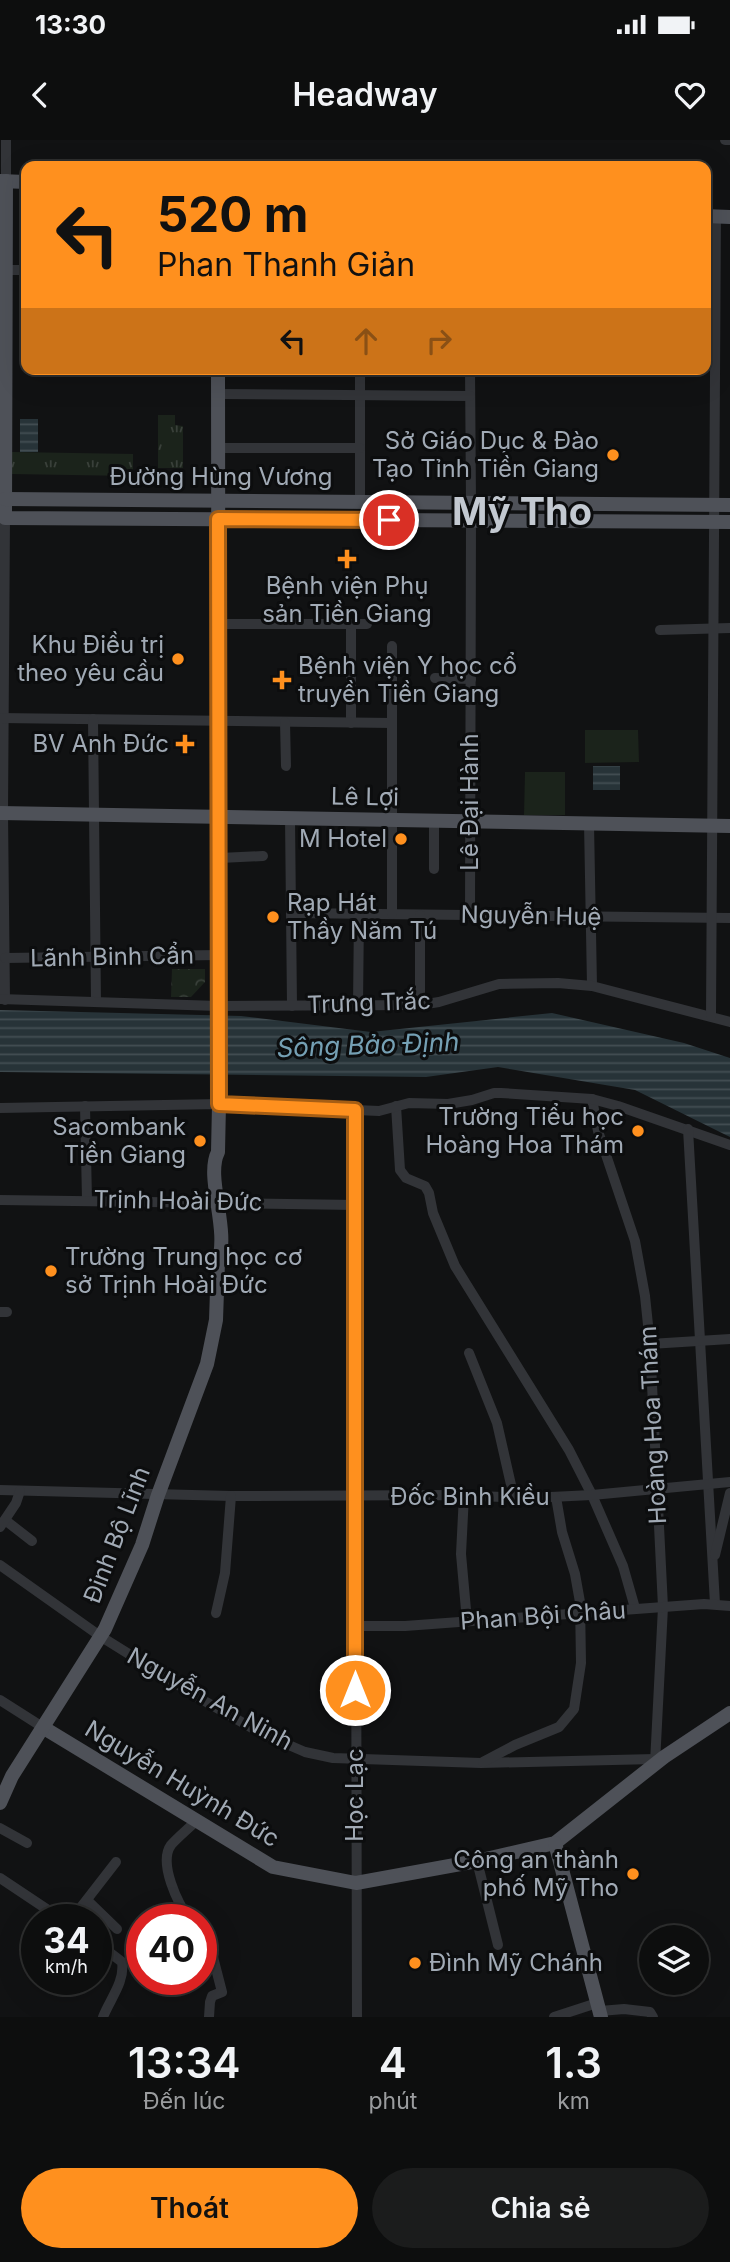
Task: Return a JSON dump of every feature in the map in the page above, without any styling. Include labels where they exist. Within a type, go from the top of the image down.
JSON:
[{"type":"main road","points":[[5,518],[6,271],[3,181],[21,182]]},
{"type":"main road","name":"Đinh Bộ Lĩnh","points":[[0,1803],[12,1776],[44,1728],[116,1606],[142,1545],[199,1387],[210,1353],[216,1320],[218,1262],[214,1254],[214,1217],[218,1201],[215,1158],[218,1152],[219,1098],[220,858],[218,375]]},
{"type":"main road","name":"Đường Hùng Vương","points":[[5,499],[730,505]]},
{"type":"main road","points":[[143,499],[143,518]]},
{"type":"main road","points":[[330,501],[330,519]]},
{"type":"main road","points":[[471,503],[471,520]]},
{"type":"main road","name":"Đường Hùng Vương","points":[[5,518],[730,522]]},
{"type":"main road","name":"Lê Lợi","points":[[1,813],[730,825]]},
{"type":"main road","points":[[599,2011],[555,1843],[655,1762],[730,1713]]},
{"type":"main road","name":"Nguyễn Huỳnh Đức","points":[[44,1728],[273,1867],[356,1883],[477,1861],[555,1843]]},
{"type":"street","points":[[3,181],[6,140]]},
{"type":"street","points":[[724,140],[730,140]]},
{"type":"street","points":[[711,1016],[717,217]]},
{"type":"street","points":[[6,271],[21,270]]},
{"type":"street","points":[[360,375],[360,501]]},
{"type":"street","points":[[470,375],[471,503]]},
{"type":"street","points":[[218,394],[470,396]]},
{"type":"street","points":[[716,403],[730,404]]},
{"type":"street","points":[[219,448],[359,448]]},
{"type":"street","points":[[2,999],[5,958],[2,934],[1,813],[5,518]]},
{"type":"street","name":"Lê Đại Hành","points":[[470,915],[471,520]]},
{"type":"street","points":[[219,624],[367,624]]},
{"type":"street","points":[[351,624],[351,723]]},
{"type":"street","points":[[660,630],[730,628]]},
{"type":"street","points":[[392,646],[392,915]]},
{"type":"street","points":[[435,678],[471,679]]},
{"type":"street","points":[[2,718],[392,723]]},
{"type":"street","points":[[93,719],[96,1002]]},
{"type":"street","points":[[285,722],[286,766]]},
{"type":"street","points":[[290,818],[292,1006]]},
{"type":"street","points":[[434,821],[434,869]]},
{"type":"street","points":[[589,823],[592,986]]},
{"type":"street","points":[[220,858],[263,856]]},
{"type":"street","name":"Nguyễn Huệ","points":[[291,913],[730,918]]},
{"type":"street","points":[[358,1005],[359,914]]},
{"type":"street","points":[[420,915],[420,1004]]},
{"type":"street","name":"Lãnh Binh Cẩn","points":[[5,958],[219,955]]},
{"type":"street","name":"Trưng Trắc","points":[[2,999],[218,1009],[420,1004],[439,1002],[499,984],[524,982],[592,986],[730,1022]]},
{"type":"street","points":[[0,1108],[85,1107],[219,1098],[379,1111],[416,1102],[448,1104],[494,1093],[592,1099],[618,1105],[730,1144]]},
{"type":"street","name":"Hoàng Hoa Thám","points":[[592,1099],[598,1131],[635,1241],[650,1344],[663,1607],[655,1762]]},
{"type":"street","points":[[396,1106],[402,1175],[411,1182],[425,1186],[455,1266],[549,1417],[592,1495],[623,1566],[635,1608]]},
{"type":"street","points":[[85,1107],[87,1200]]},
{"type":"street","name":"Học Lạc","points":[[355,1110],[357,2017]]},
{"type":"street","points":[[688,1129],[715,1604]]},
{"type":"street","name":"Trịnh Hoài Đức","points":[[0,1200],[356,1205]]},
{"type":"street","points":[[650,1344],[730,1339]]},
{"type":"street","points":[[469,1353],[497,1423],[514,1498]]},
{"type":"street","name":"Đốc Binh Kiều","points":[[0,1490],[158,1495],[464,1495],[514,1498],[592,1495],[730,1482]]},
{"type":"street","points":[[20,1491],[3,1523],[32,1541]]},
{"type":"street","points":[[712,1567],[730,1493]]},
{"type":"street","points":[[464,1495],[461,1554],[467,1621]]},
{"type":"street","points":[[216,1613],[225,1573],[231,1496]]},
{"type":"street","points":[[481,1763],[559,1727],[574,1709],[582,1663],[580,1612],[575,1574],[562,1532],[556,1497]]},
{"type":"street","name":"Nguyễn An Ninh","points":[[0,1565],[100,1636],[261,1733],[305,1752],[333,1758],[481,1763],[655,1762]]},
{"type":"street","name":"Phan Bội Châu","points":[[355,1626],[405,1626],[635,1608],[715,1604],[730,1606]]},
{"type":"street","name":"Nguyễn Huỳnh Đức","points":[[0,1700],[44,1728]]},
{"type":"street","points":[[181,1904],[169,1876],[167,1861],[170,1847],[196,1821]]},
{"type":"street","points":[[0,1828],[27,1843]]},
{"type":"street","points":[[477,1861],[498,1945]]},
{"type":"street","points":[[84,1904],[116,1862]]},
{"type":"street","points":[[0,1878],[39,1904]]},
{"type":"street","points":[[87,1900],[117,1930]]},
{"type":"street","points":[[103,2017],[117,1989],[123,1966],[112,1954]]},
{"type":"street","points":[[217,1979],[222,1992],[217,1994]]},
{"type":"street","points":[[209,2017],[210,2002],[214,1995]]},
{"type":"street","points":[[554,2017],[599,2011],[639,2010],[650,2012],[653,2017]]},
{"type":"green space","points":[[158,415],[175,415],[175,425],[183,426],[183,468],[158,468]]},
{"type":"green space","points":[[12,452],[133,454],[133,476],[12,474]]},
{"type":"green space","points":[[585,730],[638,730],[639,762],[585,763]]},
{"type":"green space","points":[[525,772],[565,772],[565,815],[524,815]]},
{"type":"green space","points":[[172,969],[205,969],[205,982],[191,997],[171,997]]},
{"type":"water","points":[[20,419],[38,419],[38,452],[20,452]]},
{"type":"water","points":[[593,766],[620,766],[620,790],[593,790]]},
{"type":"water","name":"Sông Bảo Định","points":[[0,1010],[241,1016],[371,1032],[552,1013],[684,1043],[730,1058],[730,1137],[635,1090],[498,1067],[426,1077],[0,1072]]},
{"type":"place","name":"Sở Giáo Dục & Đào Tạo Tỉnh Tiền Giang","points":[[613,455]]},
{"type":"place","name":"Bệnh viện Phụ sản Tiền Giang","points":[[347,559]]},
{"type":"place","name":"Khu Điều trị theo yêu cầu","points":[[178,659]]},
{"type":"place","name":"Bệnh viện Y học cổ truyền Tiền Giang","points":[[282,680]]},
{"type":"place","name":"BV Anh Đức","points":[[185,744]]},
{"type":"place","name":"M Hotel","points":[[401,839]]},
{"type":"place","name":"Rạp Hát Thầy Năm Tú","points":[[273,917]]},
{"type":"place","name":"Trường Tiểu học Hoàng Hoa Thám","points":[[638,1131]]},
{"type":"place","name":"Sacombank Tiền Giang","points":[[200,1141]]},
{"type":"place","name":"Trường Trung học cơ sở Trịnh Hoài Đức","points":[[51,1271]]},
{"type":"place","name":"Công an thành phố Mỹ Tho","points":[[633,1874]]},
{"type":"place","name":"Đình Mỹ Chánh","points":[[415,1963]]},
{"type":"district","name":"Mỹ Tho","points":[[522,512]]},
{"type":"route","points":[[355,1690],[355,1110],[219,1104],[218,519],[389,520]]}]
